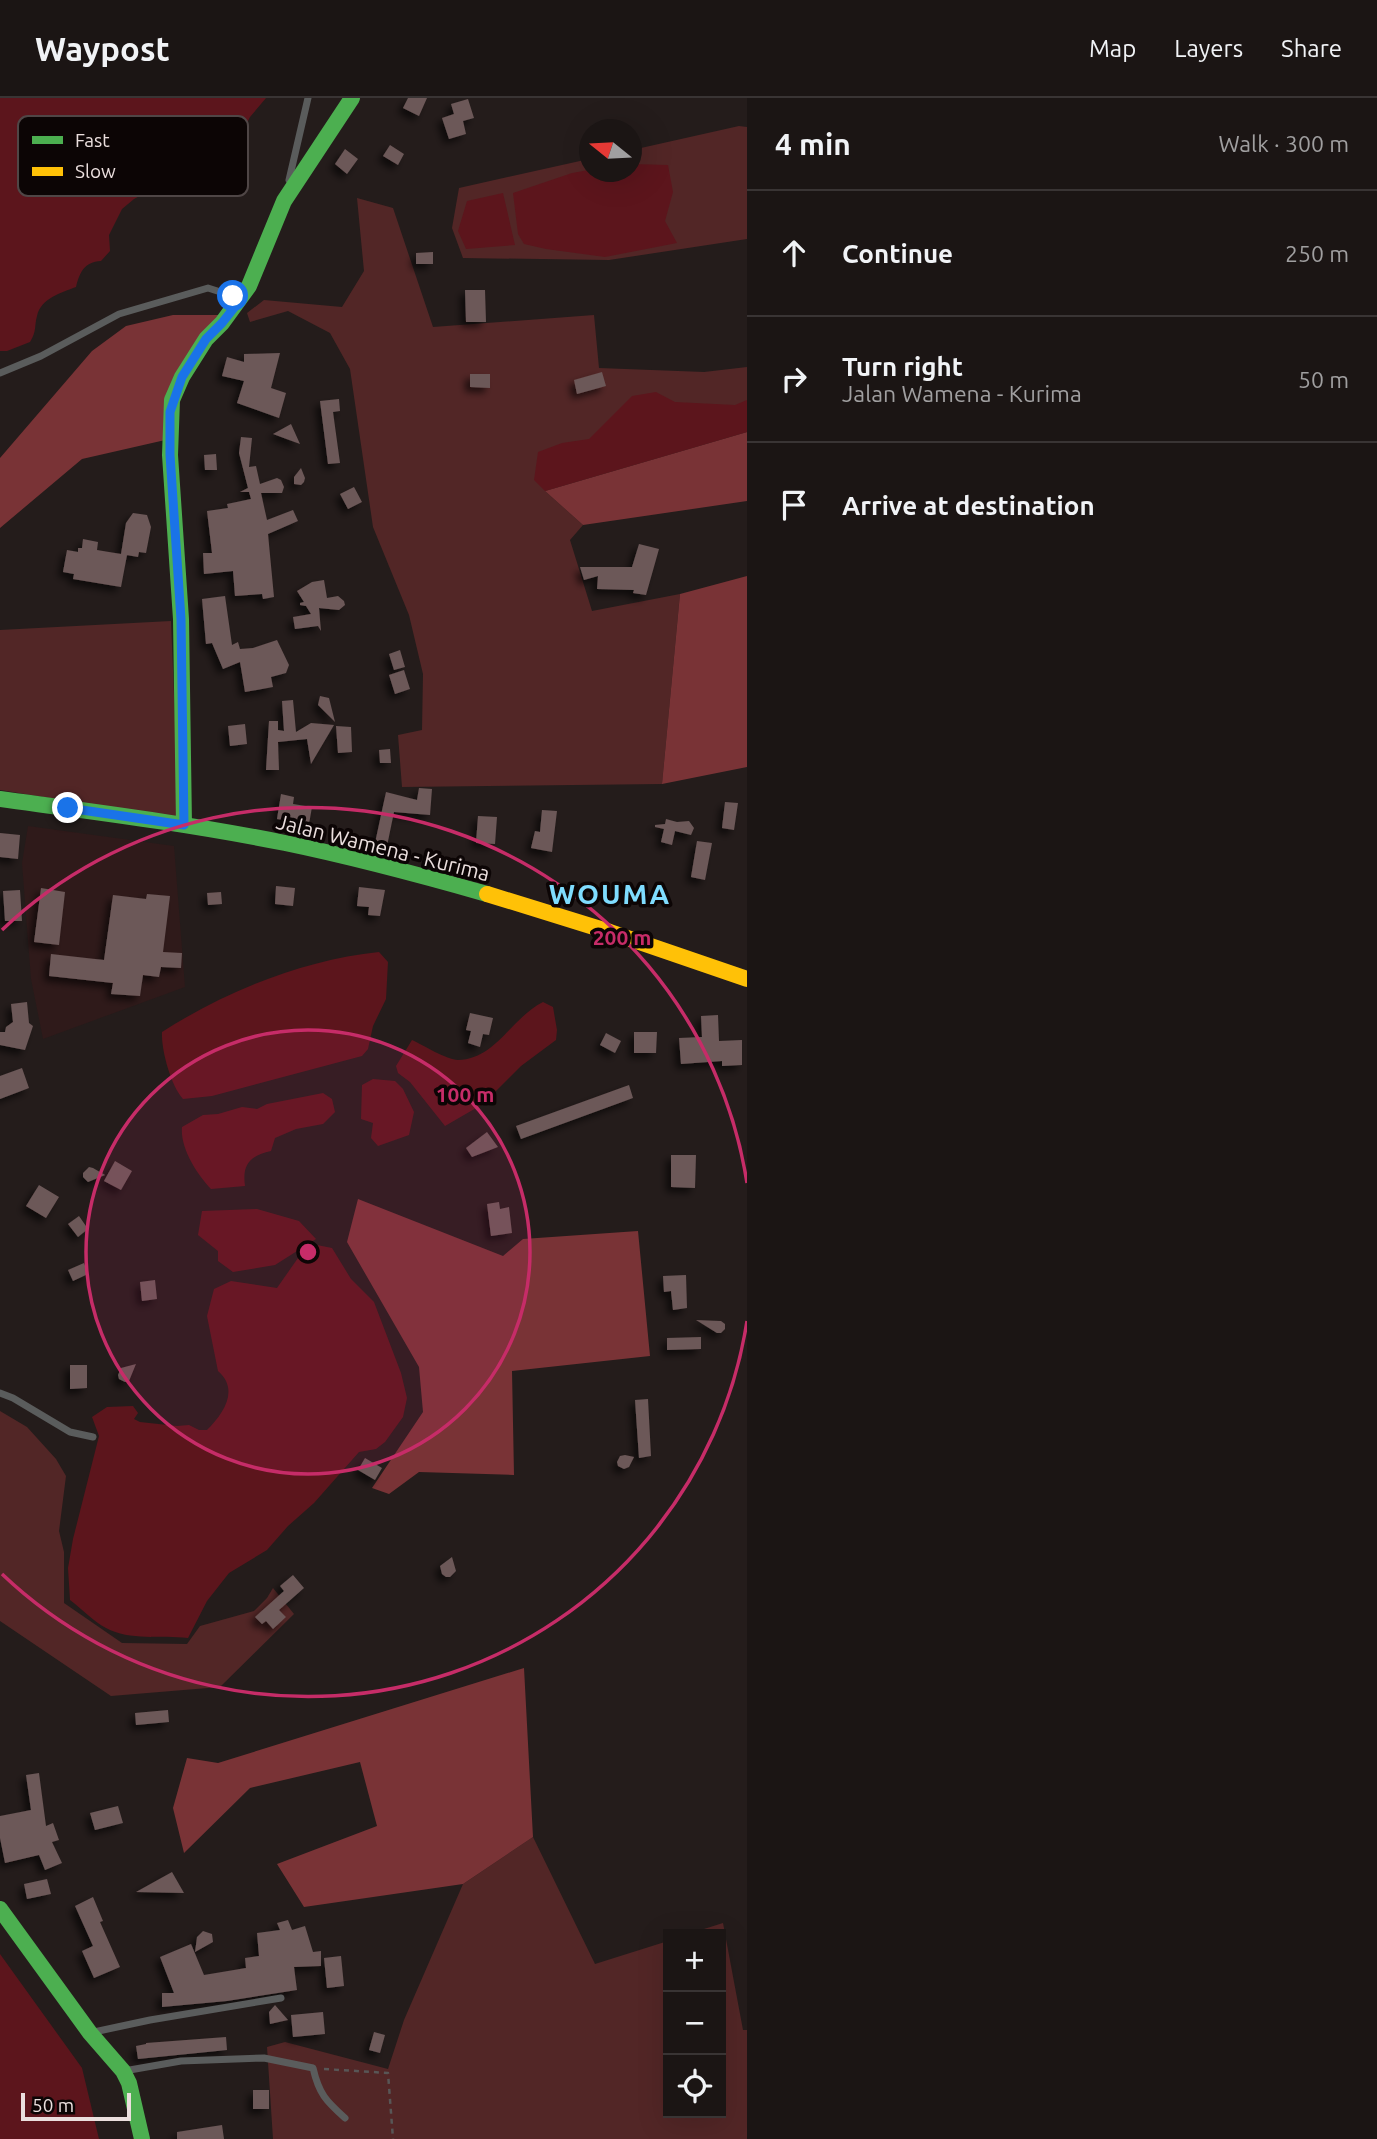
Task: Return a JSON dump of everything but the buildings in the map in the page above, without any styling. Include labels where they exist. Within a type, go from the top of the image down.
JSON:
[{"type":"street","points":[[184,825],[181,619],[170,455],[170,412],[182,377],[206,339],[222,323],[249,286],[284,201],[352,98]]},
{"type":"street","name":"Jalan Wamena - Kurima","points":[[0,799],[184,825],[376,863],[565,917],[747,979]]},
{"type":"street","points":[[0,1909],[90,2033],[123,2071],[130,2083],[142,2139]]},
{"type":"lane","points":[[284,201],[308,98]]},
{"type":"lane","points":[[0,373],[41,356],[119,314],[208,288],[233,296],[237,304]]},
{"type":"lane","points":[[0,1393],[70,1432],[93,1437]]},
{"type":"lane","points":[[90,2033],[281,1997]]},
{"type":"lane","points":[[123,2071],[181,2061],[264,2057],[313,2068],[318,2089],[327,2102],[345,2118]]},
{"type":"path","points":[[313,2068],[388,2073],[393,2139]]},
{"type":"shaded area","points":[[0,98],[266,98],[248,121],[248,116],[18,116],[18,196],[140,196],[122,209],[109,235],[110,251],[101,261],[90,263],[84,269],[76,287],[52,297],[39,310],[30,342],[0,351]]},
{"type":"shaded area","points":[[739,126],[747,127],[747,239],[609,260],[463,258],[452,228],[459,188],[579,161],[579,182],[642,182],[642,148]]},
{"type":"shaded area","points":[[642,164],[668,165],[673,192],[665,221],[677,243],[605,257],[524,244],[518,234],[513,193],[579,172],[579,182],[642,182]]},
{"type":"shaded area","points":[[503,193],[515,245],[466,249],[458,231],[467,201]]},
{"type":"shaded area","points":[[357,198],[393,208],[433,327],[594,315],[599,368],[704,372],[747,367],[747,432],[545,491],[583,525],[570,540],[592,611],[680,594],[662,784],[402,787],[398,735],[422,730],[423,674],[409,615],[373,527],[350,369],[330,333],[288,311],[250,322],[247,313],[264,300],[342,307],[364,271]]},
{"type":"shaded area","points":[[173,315],[221,315],[173,394],[174,438],[82,459],[0,528],[0,458],[92,351],[126,326]]},
{"type":"shaded area","points":[[656,392],[675,402],[735,405],[747,400],[747,432],[545,491],[534,480],[538,452],[562,443],[589,439],[632,396]]},
{"type":"shaded area","points":[[747,432],[747,501],[583,525],[545,491]]},
{"type":"shaded area","points":[[747,576],[747,767],[662,784],[680,594]]},
{"type":"shaded area","points":[[171,621],[179,819],[0,790],[0,630]]},
{"type":"shaded area","points":[[28,826],[174,846],[185,987],[43,1039],[31,979],[22,863]]},
{"type":"shaded area","points":[[379,952],[388,962],[386,999],[373,1026],[368,1049],[362,1056],[212,1096],[183,1099],[168,1067],[162,1032],[212,1003],[266,980],[322,962]]},
{"type":"shaded area","points":[[543,1002],[553,1007],[556,1040],[521,1066],[483,1104],[445,1126],[410,1082],[398,1073],[396,1066],[412,1040],[453,1059],[471,1058],[483,1053]]},
{"type":"shaded area","points":[[373,1079],[395,1081],[403,1089],[414,1112],[409,1135],[378,1146],[371,1138],[373,1123],[361,1119],[362,1085]]},
{"type":"shaded area","points":[[323,1093],[332,1099],[335,1112],[323,1124],[296,1129],[275,1138],[271,1151],[258,1155],[249,1162],[245,1172],[245,1186],[211,1189],[190,1160],[182,1127],[203,1115],[242,1107],[257,1109],[267,1104]]},
{"type":"shaded area","points":[[358,1199],[503,1256],[523,1239],[638,1231],[650,1356],[512,1371],[514,1475],[419,1472],[389,1494],[372,1488],[423,1412],[419,1367],[347,1242]]},
{"type":"shaded area","points":[[257,1209],[299,1221],[316,1239],[275,1265],[233,1272],[218,1261],[218,1251],[198,1235],[202,1211]]},
{"type":"shaded area","points":[[317,1245],[332,1248],[351,1279],[374,1302],[401,1373],[407,1398],[403,1417],[385,1442],[376,1449],[359,1452],[267,1550],[229,1573],[207,1601],[188,1638],[125,1635],[106,1628],[70,1600],[68,1568],[73,1539],[99,1436],[92,1417],[107,1407],[133,1406],[138,1413],[134,1419],[140,1422],[189,1425],[199,1430],[207,1430],[219,1417],[228,1394],[228,1386],[218,1371],[207,1316],[214,1289],[231,1281],[277,1288],[298,1258]]},
{"type":"shaded area","points":[[0,1411],[27,1427],[56,1459],[66,1476],[59,1531],[64,1552],[64,1603],[122,1643],[187,1644],[200,1626],[254,1611],[273,1588],[294,1614],[220,1687],[111,1696],[0,1621]]},
{"type":"shaded area","points":[[524,1668],[533,1837],[463,1884],[304,1907],[277,1864],[377,1826],[360,1762],[250,1788],[184,1853],[173,1808],[187,1758],[218,1763]]},
{"type":"shaded area","points":[[533,1837],[595,1964],[663,1943],[663,2118],[726,2118],[726,1939],[743,2030],[747,2030],[747,2139],[273,2139],[267,2047],[285,2042],[388,2069],[404,2020],[463,1884]]},
{"type":"shaded area","points":[[723,1923],[724,1929],[704,1929]]},
{"type":"shaded area","points":[[0,1954],[82,2068],[99,2139],[0,2139]]},
{"type":"traffic: fast","points":[[184,825],[181,619],[170,455],[172,400],[182,377],[206,339],[222,323],[249,286],[284,201],[352,98]]},
{"type":"traffic: fast","points":[[0,799],[250,836],[336,854],[487,894]]},
{"type":"traffic: fast","points":[[0,1909],[90,2033],[123,2071],[129,2083],[142,2139]]},
{"type":"traffic: slow","points":[[487,894],[610,932],[747,979]]},
{"type":"district","name":"WOUMA","points":[[610,894]]},
{"type":"route","points":[[68,808],[184,825],[181,619],[170,455],[170,412],[182,377],[206,339],[237,304],[233,296]]}]
